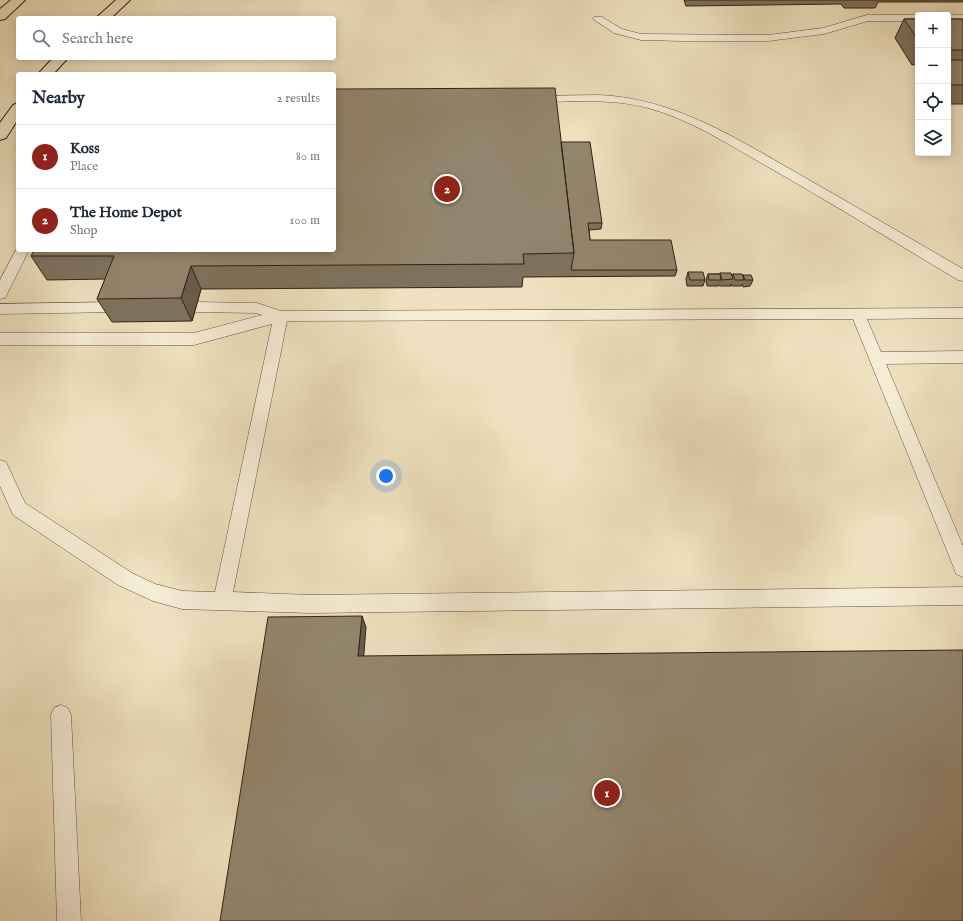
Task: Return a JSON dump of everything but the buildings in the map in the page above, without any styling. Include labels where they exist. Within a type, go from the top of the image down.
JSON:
[{"type":"highway","points":[[0,16],[19,0]]},
{"type":"highway","points":[[105,16],[124,0]]},
{"type":"highway","points":[[47,72],[59,60]]},
{"type":"highway","points":[[0,121],[16,104]]},
{"type":"highway","points":[[0,134],[16,111]]},
{"type":"lane","points":[[598,19],[618,31],[641,37],[768,38],[824,31],[867,18],[915,18]]},
{"type":"lane","points":[[951,18],[963,18]]},
{"type":"lane","points":[[522,99],[608,98],[637,102],[664,109],[693,121],[792,175],[963,276]]},
{"type":"lane","points":[[0,294],[21,252]]},
{"type":"lane","points":[[0,309],[117,307]]},
{"type":"lane","points":[[196,307],[257,308],[281,316]]},
{"type":"lane","points":[[0,339],[194,339],[281,316],[963,313]]},
{"type":"lane","points":[[858,314],[963,568]]},
{"type":"lane","points":[[222,602],[281,316]]},
{"type":"lane","points":[[876,358],[963,357]]},
{"type":"lane","points":[[0,467],[19,509],[125,579],[153,592],[182,600],[310,604],[963,596]]},
{"type":"lane","points":[[61,714],[69,921]]},
{"type":"place","name":"The Home Depot","points":[[447,189]]},
{"type":"place","name":"Koss","points":[[607,793]]}]
